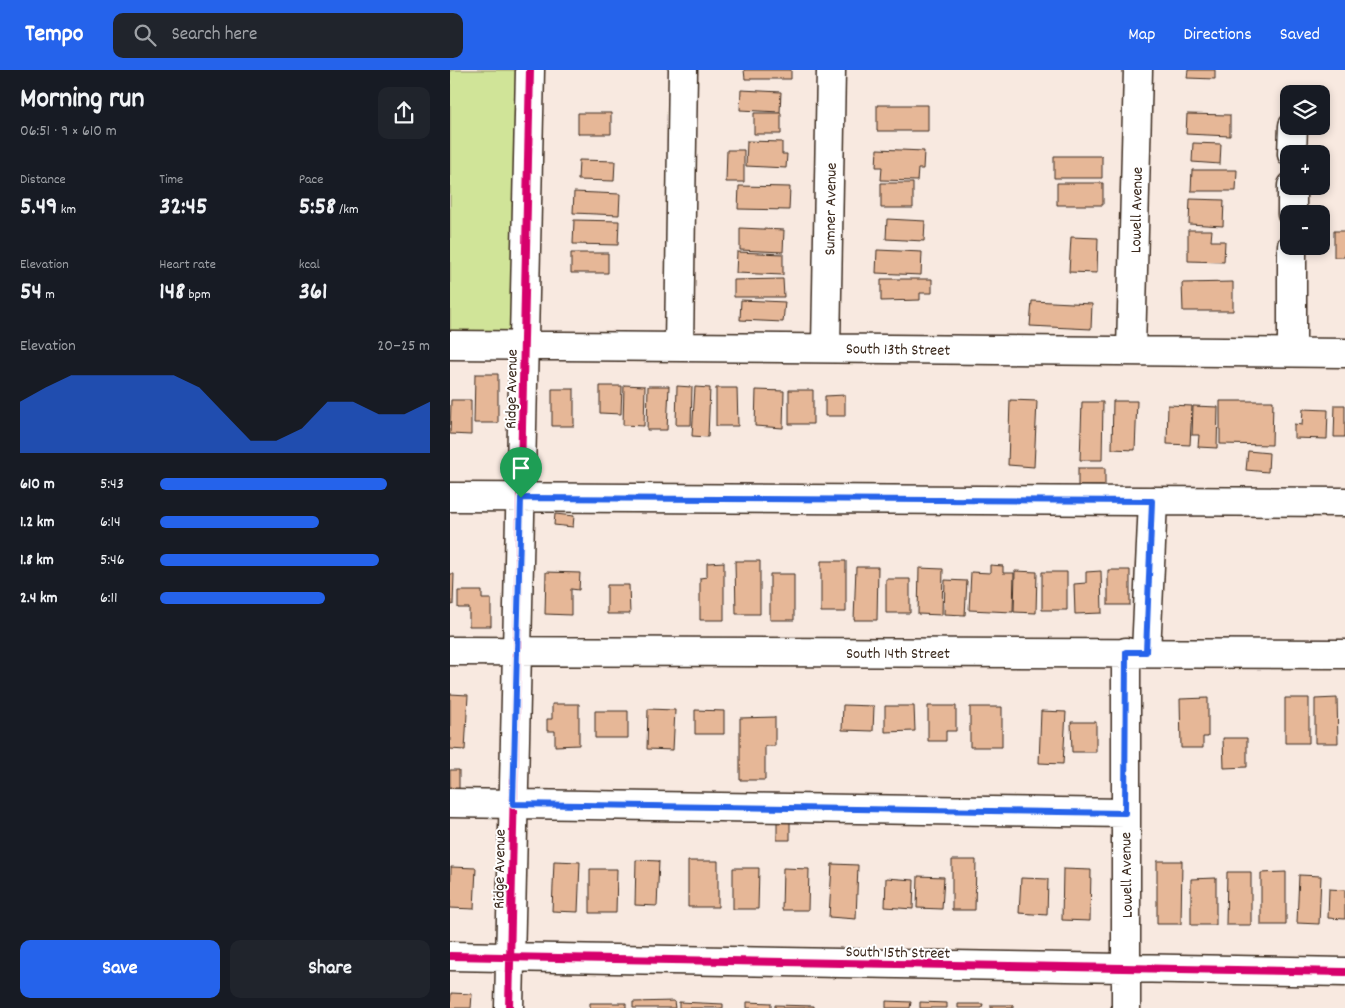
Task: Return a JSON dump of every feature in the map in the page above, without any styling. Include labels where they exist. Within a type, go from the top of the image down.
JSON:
[{"type":"street","name":"Ridge Avenue","points":[[509,1008],[530,70]]},
{"type":"street","points":[[679,346],[683,70]]},
{"type":"street","name":"Sumner Avenue","points":[[826,347],[831,70]]},
{"type":"street","name":"Lowell Avenue","points":[[1131,350],[1138,70]]},
{"type":"street","points":[[1292,255],[1292,352]]},
{"type":"street","name":"South 13th Street","points":[[450,345],[1345,353]]},
{"type":"street","points":[[450,498],[1345,502]]},
{"type":"street","name":"Lowell Avenue","points":[[1126,1008],[1125,813],[1136,652],[1152,501]]},
{"type":"street","name":"South 14th Street","points":[[450,651],[1345,654]]},
{"type":"street","points":[[450,803],[1125,813]]},
{"type":"street","name":"South 15th Street","points":[[450,956],[1345,972]]},
{"type":"green space","points":[[450,70],[516,70],[513,325],[508,333],[450,332]]},
{"type":"building","points":[[744,70],[791,70],[791,79],[745,79]]},
{"type":"building","points":[[1188,70],[1215,70],[1215,79],[1187,78]]},
{"type":"building","points":[[741,90],[781,92],[780,112],[740,110]]},
{"type":"building","points":[[877,105],[928,105],[928,131],[877,131]]},
{"type":"building","points":[[578,113],[611,113],[611,134],[578,134]]},
{"type":"building","points":[[754,113],[781,113],[781,134],[754,134]]},
{"type":"building","points":[[1187,114],[1230,115],[1230,136],[1186,134]]},
{"type":"building","points":[[747,141],[782,142],[782,154],[787,154],[786,168],[746,166]]},
{"type":"building","points":[[1193,143],[1221,144],[1220,164],[1192,162]]},
{"type":"building","points":[[877,149],[924,151],[923,169],[918,169],[917,181],[881,180],[882,167],[876,167]]},
{"type":"building","points":[[727,150],[744,150],[744,182],[726,182]]},
{"type":"building","points":[[1054,156],[1102,156],[1102,178],[1054,178]]},
{"type":"building","points":[[579,160],[615,161],[614,181],[578,180]]},
{"type":"building","points":[[1192,170],[1237,170],[1236,191],[1191,191]]},
{"type":"building","points":[[881,183],[913,183],[913,208],[881,208]]},
{"type":"building","points":[[1057,183],[1103,183],[1103,205],[1057,205]]},
{"type":"building","points":[[739,186],[790,187],[789,210],[738,209]]},
{"type":"building","points":[[574,192],[620,194],[619,215],[573,213]]},
{"type":"building","points":[[1190,199],[1224,200],[1223,226],[1189,224]]},
{"type":"building","points":[[887,219],[925,221],[924,241],[886,239]]},
{"type":"building","points":[[574,220],[619,221],[618,245],[573,244]]},
{"type":"building","points":[[740,228],[784,230],[783,252],[740,250]]},
{"type":"building","points":[[1188,230],[1212,230],[1211,241],[1225,241],[1224,262],[1188,261]]},
{"type":"building","points":[[1334,231],[1345,231],[1345,257],[1334,257]]},
{"type":"building","points":[[1071,237],[1098,238],[1097,273],[1069,272]]},
{"type":"building","points":[[877,250],[922,252],[921,275],[876,273]]},
{"type":"building","points":[[737,252],[783,254],[783,275],[736,273]]},
{"type":"building","points":[[571,253],[608,253],[608,273],[571,273]]},
{"type":"building","points":[[783,279],[784,297],[734,297],[734,280]]},
{"type":"building","points":[[881,279],[932,279],[932,293],[920,293],[920,300],[881,301]]},
{"type":"building","points":[[1233,282],[1233,311],[1183,311],[1182,283]]},
{"type":"building","points":[[741,300],[785,302],[783,322],[740,320]]},
{"type":"building","points":[[1032,301],[1092,304],[1091,329],[1030,326]]},
{"type":"building","points":[[475,374],[498,374],[498,423],[474,423]]},
{"type":"building","points":[[624,385],[645,386],[644,426],[623,425]]},
{"type":"building","points":[[600,386],[622,386],[621,414],[600,413]]},
{"type":"building","points":[[648,386],[669,386],[667,430],[647,430]]},
{"type":"building","points":[[677,386],[692,387],[691,425],[676,425]]},
{"type":"building","points":[[695,387],[710,388],[708,437],[692,436]]},
{"type":"building","points":[[716,388],[737,388],[738,426],[716,426]]},
{"type":"building","points":[[552,389],[574,389],[574,426],[552,426]]},
{"type":"building","points":[[756,390],[784,391],[783,428],[755,426]]},
{"type":"building","points":[[789,390],[813,390],[813,424],[789,424]]},
{"type":"building","points":[[845,395],[845,416],[825,416],[825,396]]},
{"type":"building","points":[[451,400],[471,400],[471,435],[450,434]]},
{"type":"building","points":[[1010,400],[1037,401],[1034,467],[1008,465]]},
{"type":"building","points":[[1113,401],[1137,401],[1135,450],[1112,449]]},
{"type":"building","points":[[1220,401],[1273,401],[1272,445],[1220,444]]},
{"type":"building","points":[[1082,402],[1103,402],[1102,460],[1080,460]]},
{"type":"building","points":[[1168,405],[1192,406],[1190,445],[1167,444]]},
{"type":"building","points":[[1335,405],[1345,405],[1345,437],[1334,437]]},
{"type":"building","points":[[1193,406],[1218,407],[1217,448],[1198,447],[1199,435],[1192,435]]},
{"type":"building","points":[[1303,409],[1328,410],[1327,439],[1294,438],[1294,424],[1302,425]]},
{"type":"building","points":[[1248,451],[1269,453],[1268,472],[1246,470]]},
{"type":"building","points":[[1078,468],[1105,468],[1105,486],[1078,486]]},
{"type":"building","points":[[555,514],[574,516],[573,527],[554,525]]},
{"type":"building","points":[[735,561],[760,561],[760,614],[736,614]]},
{"type":"building","points":[[821,561],[846,561],[846,612],[821,612]]},
{"type":"building","points":[[724,562],[724,620],[700,620],[700,578],[707,577],[707,563]]},
{"type":"building","points":[[990,565],[1003,566],[1003,573],[1014,573],[1013,612],[969,610],[971,572],[990,573]]},
{"type":"building","points":[[856,567],[878,567],[877,620],[854,620]]},
{"type":"building","points":[[919,568],[943,569],[942,615],[918,614]]},
{"type":"building","points":[[1108,570],[1130,570],[1130,605],[1108,605]]},
{"type":"building","points":[[1015,571],[1037,572],[1036,613],[1014,612]]},
{"type":"building","points":[[1101,571],[1102,613],[1075,614],[1074,584],[1086,583],[1086,572]]},
{"type":"building","points":[[546,572],[580,573],[579,590],[571,589],[571,615],[545,614]]},
{"type":"building","points":[[1042,572],[1067,572],[1067,610],[1042,610]]},
{"type":"building","points":[[450,574],[454,574],[453,605],[450,604]]},
{"type":"building","points":[[770,574],[794,574],[794,620],[770,620]]},
{"type":"building","points":[[886,579],[910,579],[910,613],[886,613]]},
{"type":"building","points":[[945,580],[967,581],[965,615],[944,614]]},
{"type":"building","points":[[607,585],[629,585],[630,614],[607,614]]},
{"type":"building","points":[[458,591],[482,591],[482,599],[491,599],[491,626],[469,626],[469,608],[458,608]]},
{"type":"building","points":[[450,694],[468,695],[465,750],[450,749]]},
{"type":"building","points":[[1208,698],[1208,737],[1203,737],[1203,748],[1181,748],[1180,699]]},
{"type":"building","points":[[1285,698],[1309,698],[1309,743],[1285,743]]},
{"type":"building","points":[[1337,698],[1338,743],[1315,743],[1315,699]]},
{"type":"building","points":[[552,704],[579,704],[579,745],[555,746],[555,731],[547,731],[547,719],[552,719]]},
{"type":"building","points":[[843,705],[874,706],[873,731],[842,730]]},
{"type":"building","points":[[885,706],[914,706],[915,731],[885,732]]},
{"type":"building","points":[[928,706],[956,706],[956,731],[946,731],[946,741],[928,741]]},
{"type":"building","points":[[970,707],[1002,707],[1002,747],[970,747]]},
{"type":"building","points":[[648,709],[675,710],[673,750],[647,749]]},
{"type":"building","points":[[695,710],[724,711],[724,734],[695,734]]},
{"type":"building","points":[[595,711],[628,711],[628,738],[595,738]]},
{"type":"building","points":[[1041,711],[1066,712],[1063,764],[1039,763]]},
{"type":"building","points":[[775,717],[775,746],[765,746],[765,780],[740,780],[740,718]]},
{"type":"building","points":[[1071,722],[1096,722],[1096,752],[1072,752]]},
{"type":"building","points":[[1223,738],[1247,738],[1247,767],[1224,768]]},
{"type":"building","points":[[450,770],[459,770],[459,791],[450,791]]},
{"type":"building","points":[[777,818],[790,818],[790,840],[777,840]]},
{"type":"building","points":[[636,860],[659,861],[657,906],[635,905]]},
{"type":"building","points":[[952,860],[976,860],[975,910],[952,910]]},
{"type":"building","points":[[554,861],[580,862],[578,912],[552,911]]},
{"type":"building","points":[[688,861],[718,861],[718,907],[688,907]]},
{"type":"building","points":[[1157,861],[1182,861],[1181,924],[1157,924]]},
{"type":"building","points":[[832,864],[858,865],[856,919],[829,917]]},
{"type":"building","points":[[451,867],[476,868],[474,909],[450,908]]},
{"type":"building","points":[[733,868],[759,868],[758,909],[733,909]]},
{"type":"building","points":[[783,868],[809,869],[808,910],[782,910]]},
{"type":"building","points":[[590,869],[617,869],[616,913],[590,913]]},
{"type":"building","points":[[1063,869],[1091,870],[1090,921],[1062,920]]},
{"type":"building","points":[[1227,872],[1251,872],[1251,925],[1226,925]]},
{"type":"building","points":[[1286,872],[1286,925],[1261,925],[1261,873]]},
{"type":"building","points":[[1299,875],[1321,876],[1319,924],[1297,923]]},
{"type":"building","points":[[918,876],[944,877],[942,909],[917,908]]},
{"type":"building","points":[[886,878],[914,880],[913,909],[885,907]]},
{"type":"building","points":[[1021,878],[1048,879],[1047,915],[1019,913]]},
{"type":"building","points":[[1216,878],[1216,925],[1191,925],[1191,879]]},
{"type":"building","points":[[1329,889],[1345,890],[1345,919],[1328,918]]},
{"type":"building","points":[[451,993],[472,994],[471,1008],[450,1008]]},
{"type":"building","points":[[674,1001],[675,1008],[633,1008],[633,1002]]},
{"type":"building","points":[[886,1001],[911,1002],[910,1008],[886,1008]]},
{"type":"building","points":[[679,1002],[723,1004],[723,1008],[679,1008]]},
{"type":"building","points":[[747,1002],[771,1003],[771,1008],[747,1008]]},
{"type":"building","points":[[920,1002],[947,1003],[947,1008],[920,1008]]},
{"type":"building","points":[[590,1003],[626,1003],[626,1008],[590,1008]]},
{"type":"building","points":[[958,1004],[983,1004],[982,1008],[958,1008]]},
{"type":"building","points":[[775,1005],[814,1006],[814,1008],[775,1008]]},
{"type":"building","points":[[991,1005],[1013,1005],[1013,1008],[991,1008]]},
{"type":"cycle path","points":[[509,1008],[530,70]]},
{"type":"cycle path","points":[[450,956],[1345,972]]},
{"type":"route","points":[[521,498],[1152,501],[1146,652],[1126,652],[1125,813],[513,804],[521,498]]}]
